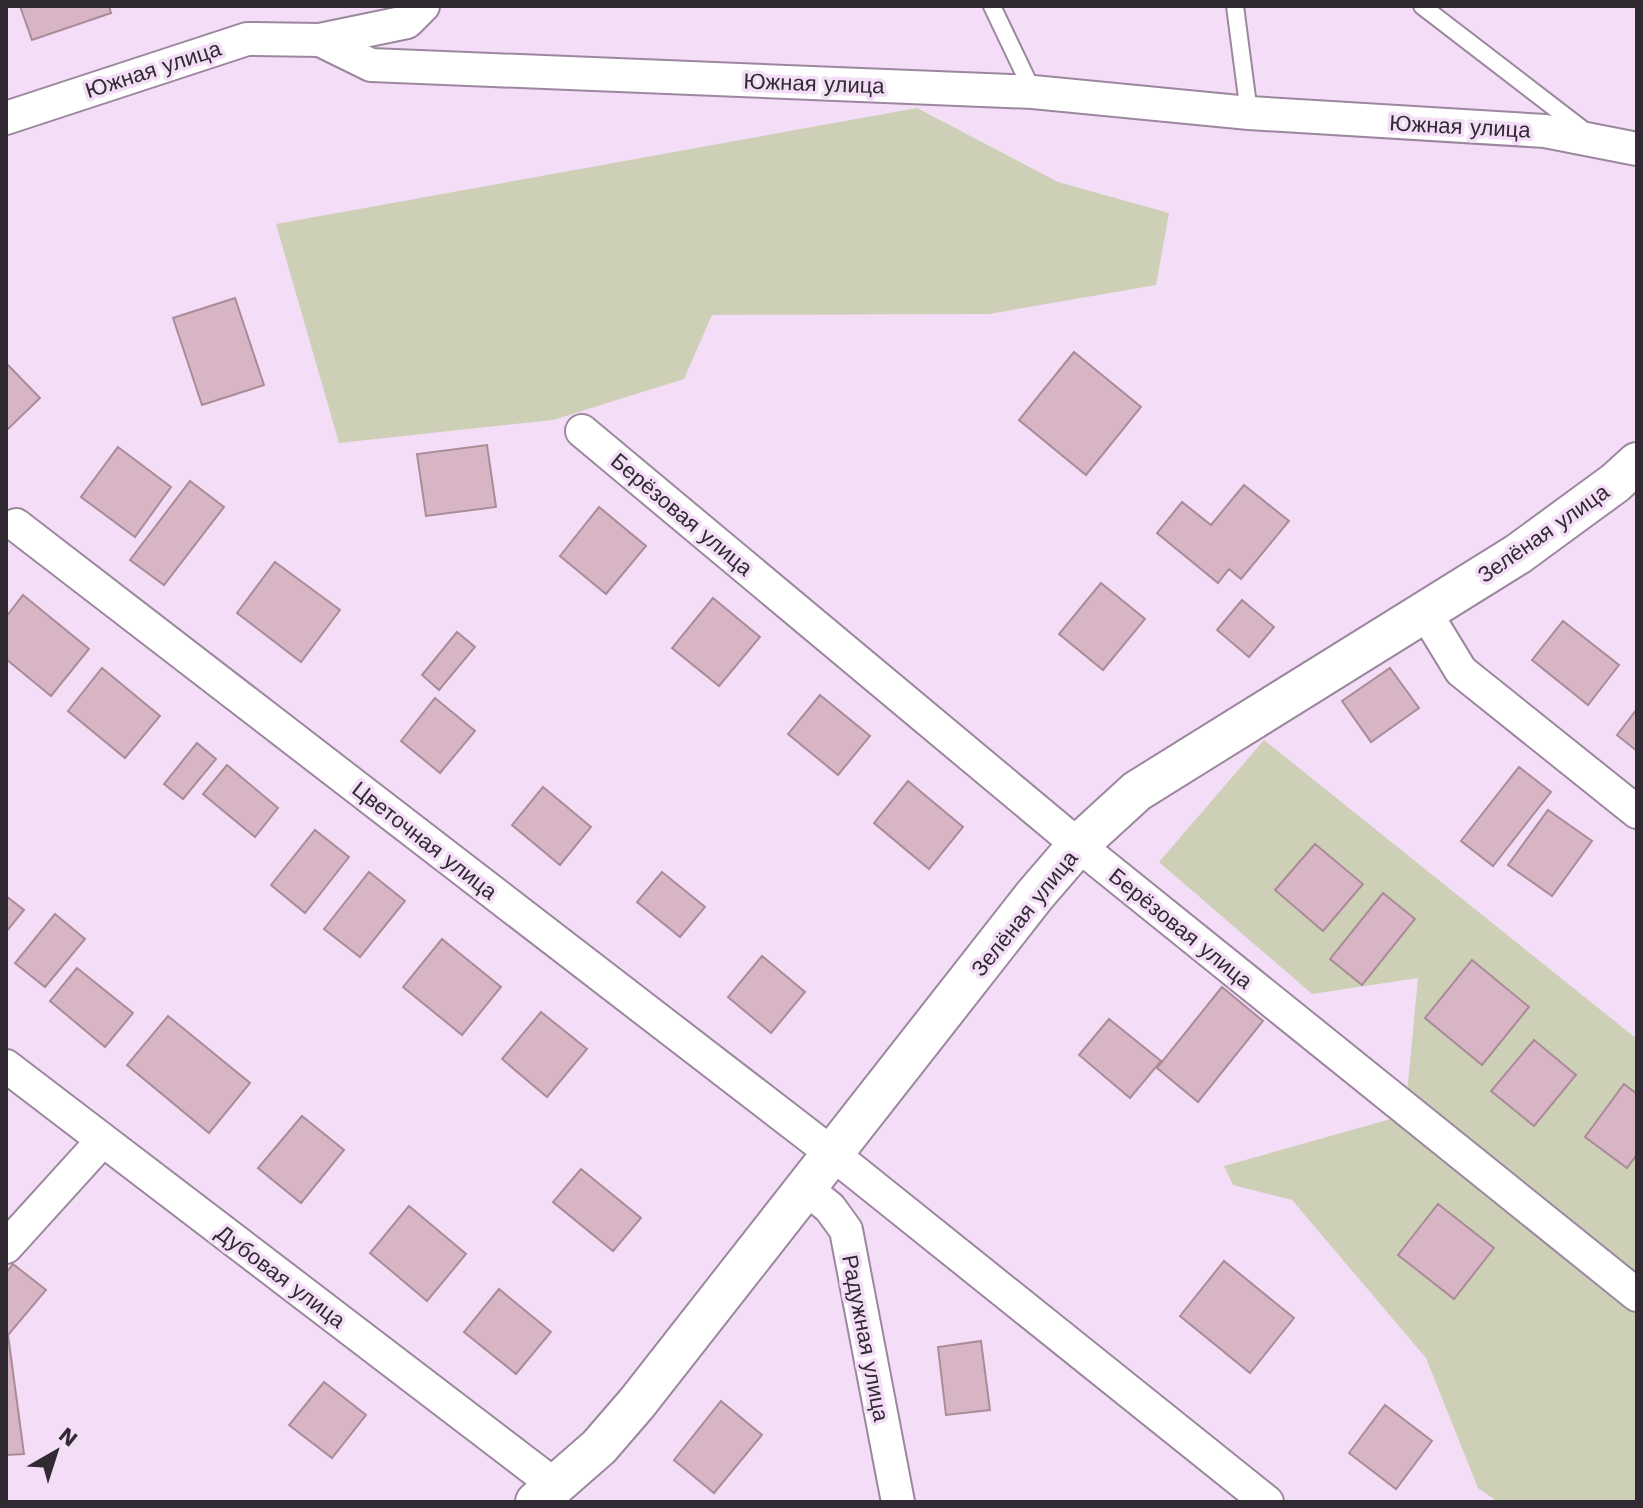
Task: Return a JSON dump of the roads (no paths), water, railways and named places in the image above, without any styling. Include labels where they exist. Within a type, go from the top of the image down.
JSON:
[{"type":"street","points":[[320,40],[407,22],[423,6]]},
{"type":"street","name":"Южная улица","points":[[6,118],[247,39],[320,40],[371,65],[1033,92],[1249,113],[1545,131],[1637,149]]},
{"type":"street","name":"Берёзовая улица","points":[[582,431],[1078,845],[1637,1295]]},
{"type":"street","name":"Зелёная улица","points":[[546,1494],[599,1447],[637,1403],[1035,895],[1078,845],[1137,791],[1518,554],[1615,483],[1637,463]]},
{"type":"street","name":"Цветочная улица","points":[[11,526],[834,1155],[1267,1502]]},
{"type":"street","points":[[1425,612],[1461,671],[1637,812]]},
{"type":"street","name":"Дубовая улица","points":[[6,1066],[546,1494]]},
{"type":"street","points":[[6,1247],[103,1140]]},
{"type":"street","name":"Радужная улица","points":[[807,1189],[830,1208],[846,1230],[898,1502]]},
{"type":"lane","points":[[992,6],[1033,92]]},
{"type":"lane","points":[[1235,6],[1249,113]]},
{"type":"lane","points":[[1422,6],[1598,141]]}]
